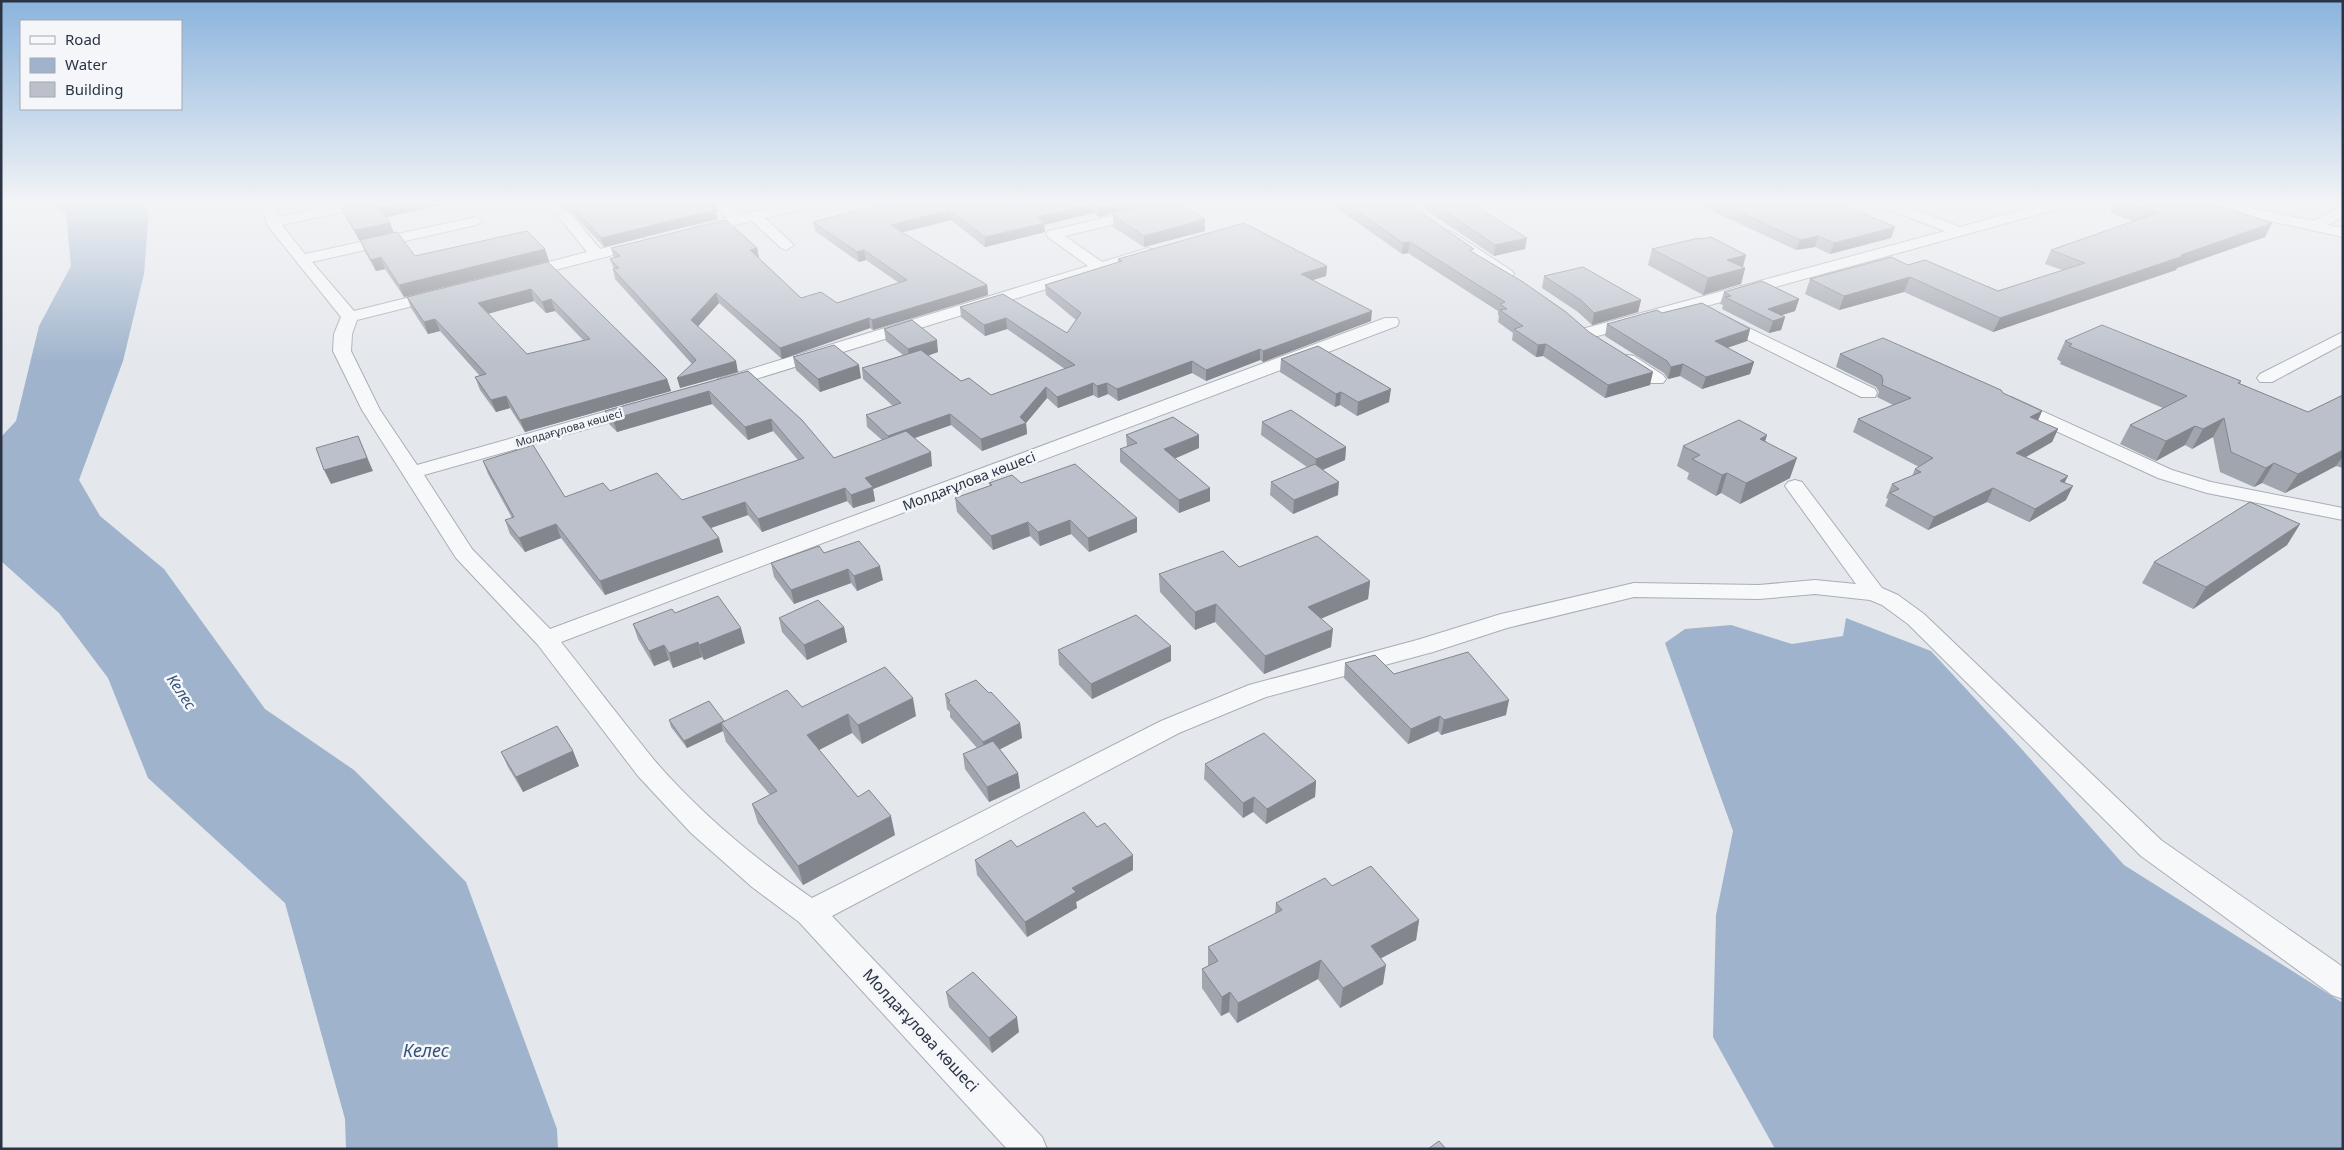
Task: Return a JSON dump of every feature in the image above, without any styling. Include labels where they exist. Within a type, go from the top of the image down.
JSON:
[{"type":"street","points":[[299,255],[350,317],[455,291]]},
{"type":"street","points":[[303,259],[323,255]]},
{"type":"street","points":[[512,276],[594,255]]},
{"type":"street","points":[[1082,255],[1099,267]]},
{"type":"street","points":[[705,389],[1142,255]]},
{"type":"street","points":[[1476,255],[1521,285]]},
{"type":"street","points":[[1656,379],[1582,328],[1694,303],[1876,255]]},
{"type":"street","points":[[1694,303],[1718,318],[1868,393]]},
{"type":"street","name":"Молдағұлова көшесі","points":[[350,317],[343,334],[342,351],[371,410],[464,553],[546,639],[647,769],[694,818],[762,879],[810,913],[959,1070],[1030,1149]]},
{"type":"street","name":"Молдағұлова көшесі","points":[[546,639],[1391,322]]},
{"type":"street","points":[[2266,378],[2343,337]]},
{"type":"street","points":[[2005,400],[2165,474],[2208,488],[2343,514]]},
{"type":"street","name":"Молдағұлова көшесі","points":[[413,472],[649,405]]},
{"type":"street","points":[[1795,486],[1874,593]]},
{"type":"street","points":[[810,913],[1170,727],[1258,691],[1342,669],[1501,622],[1634,590],[1759,592],[1814,586],[1874,593],[1890,600],[1916,619],[2151,848],[2343,985]]},
{"type":"water","name":"Келес","points":[[70,255],[146,255],[144,274],[123,361],[79,480],[100,516],[164,569],[265,709],[354,770],[466,882],[557,1129],[558,1149],[346,1149],[345,1119],[285,903],[148,778],[108,678],[59,613],[1,561],[1,437],[16,421],[39,326],[71,266]]},
{"type":"water","points":[[1846,618],[1931,651],[2018,745],[2124,865],[2343,1003],[2343,1149],[1775,1149],[1713,1037],[1716,915],[1733,831],[1665,643],[1685,629],[1731,625],[1792,644],[1843,636]]},
{"type":"building","points":[[368,255],[522,255],[399,285],[381,257],[371,260]]},
{"type":"building","points":[[618,255],[755,255],[801,298],[821,292],[837,303],[907,280],[871,255],[938,255],[987,285],[872,320],[869,318],[780,348],[716,293],[691,320],[736,361],[677,378],[696,360],[613,269],[619,268],[610,259],[620,256]]},
{"type":"building","points":[[1133,255],[1305,255],[1327,266],[1301,274],[1372,311],[1263,351],[1260,349],[1206,370],[1192,361],[1117,389],[1107,383],[1097,386],[1093,383],[1057,397],[1046,387],[1020,417],[1026,423],[981,439],[950,414],[888,436],[866,415],[901,403],[862,368],[921,350],[961,381],[969,378],[991,395],[1075,365],[1006,318],[984,325],[960,307],[1003,294],[1067,333],[1081,313],[1045,285],[1122,261],[1118,259]]},
{"type":"building","points":[[1430,255],[1477,255],[1523,282],[1566,312],[1589,332],[1653,372],[1608,385],[1546,344],[1538,345],[1514,329],[1523,326],[1500,310],[1507,309],[1500,304],[1505,302]]},
{"type":"building","points":[[1663,255],[1746,255],[1727,260],[1745,268],[1708,278]]},
{"type":"building","points":[[2063,255],[2183,256],[2000,318],[1910,277],[1844,296],[1810,279],[1891,257],[1908,265],[1925,260],[1998,291],[2085,263]]},
{"type":"building","points":[[548,262],[667,379],[520,420],[506,396],[491,400],[475,377],[486,374],[435,319],[424,322],[407,297]],"holes":[[[531,289],[542,302],[551,299],[590,339],[527,354],[478,303]]]},
{"type":"building","points":[[1583,267],[1641,300],[1594,313],[1581,300],[1544,276]]},
{"type":"building","points":[[1762,281],[1799,299],[1768,309],[1785,317],[1773,321],[1725,297],[1731,296],[1724,292]]},
{"type":"building","points":[[1702,303],[1750,329],[1715,341],[1754,362],[1706,377],[1683,364],[1671,367],[1667,361],[1607,324],[1657,310],[1662,313]]},
{"type":"building","points":[[912,320],[937,340],[908,349],[884,329]]},
{"type":"building","points":[[2102,325],[2241,381],[2238,383],[2308,412],[2343,395],[2343,450],[2298,474],[2274,463],[2266,468],[2231,452],[2224,418],[2203,429],[2195,426],[2166,441],[2130,425],[2187,396],[2069,346],[2072,344],[2065,341]]},
{"type":"building","points":[[1883,338],[2001,390],[2003,393],[2042,411],[2030,417],[2058,429],[2016,453],[2068,476],[2060,481],[2073,486],[2035,509],[1993,488],[1934,517],[1890,493],[1899,489],[1892,484],[1921,472],[1915,469],[1933,458],[1858,419],[1911,398],[1882,385],[1881,375],[1840,354]]},
{"type":"building","points":[[834,345],[859,365],[818,379],[793,357]]},
{"type":"building","points":[[1318,346],[1391,389],[1358,402],[1341,392],[1336,394],[1281,359]]},
{"type":"building","points":[[748,371],[802,420],[834,458],[906,431],[931,452],[865,478],[873,487],[851,495],[845,488],[758,519],[745,502],[702,517],[719,538],[600,581],[556,524],[519,538],[505,520],[514,517],[483,461],[533,445],[565,497],[603,483],[610,491],[657,473],[682,500],[804,458],[771,419],[745,427],[709,391],[613,419],[605,411]]},
{"type":"building","points":[[1291,410],[1346,447],[1316,459],[1262,422]]},
{"type":"building","points":[[1173,417],[1199,435],[1164,449],[1210,488],[1179,500],[1120,449],[1137,443],[1126,435]]},
{"type":"building","points":[[1739,420],[1767,435],[1760,439],[1797,458],[1746,483],[1727,473],[1722,475],[1692,459],[1700,455],[1683,446]]},
{"type":"building","points":[[358,436],[367,458],[324,470],[316,448]]},
{"type":"building","points":[[1075,464],[1137,518],[1088,538],[1070,520],[1038,532],[1028,522],[991,536],[955,498],[992,485],[989,483],[1012,475],[1021,483]]},
{"type":"building","points":[[1315,464],[1339,482],[1294,500],[1271,482]]},
{"type":"building","points":[[2250,502],[2300,524],[2206,587],[2154,562]]},
{"type":"building","points":[[1317,536],[1370,581],[1308,607],[1333,629],[1265,656],[1216,604],[1195,612],[1159,574],[1223,551],[1239,567]]},
{"type":"building","points":[[859,541],[880,566],[854,576],[848,569],[791,590],[771,563],[819,546],[824,553]]},
{"type":"building","points":[[718,596],[741,628],[699,645],[698,642],[669,653],[664,645],[649,651],[633,624],[672,609],[675,613]]},
{"type":"building","points":[[818,600],[844,627],[804,645],[779,618]]},
{"type":"building","points":[[1136,615],[1171,646],[1091,684],[1058,650]]},
{"type":"building","points":[[1468,652],[1509,700],[1444,720],[1440,716],[1411,729],[1345,663],[1375,655],[1394,674]]},
{"type":"building","points":[[885,667],[913,698],[858,725],[848,714],[807,735],[858,797],[869,790],[891,816],[798,866],[752,804],[777,791],[721,723],[787,690],[802,707]]},
{"type":"building","points":[[976,680],[989,693],[991,692],[1020,723],[983,742],[948,702],[950,701],[945,694]]},
{"type":"building","points":[[709,701],[724,721],[684,741],[669,720]]},
{"type":"building","points":[[557,726],[573,751],[516,777],[501,752]]},
{"type":"building","points":[[1264,733],[1316,781],[1267,809],[1254,797],[1243,803],[1205,764]]},
{"type":"building","points":[[993,741],[1018,773],[987,787],[963,754]]},
{"type":"building","points":[[1084,812],[1097,827],[1105,823],[1133,855],[1072,888],[1076,892],[1025,922],[975,860],[1011,840],[1017,847]]},
{"type":"building","points":[[1371,866],[1419,920],[1371,946],[1386,965],[1343,988],[1321,960],[1238,1003],[1230,992],[1222,997],[1202,969],[1218,961],[1208,947],[1282,910],[1276,903],[1325,878],[1332,886]]},
{"type":"building","points":[[973,972],[1017,1017],[989,1038],[946,992]]},
{"type":"building","points":[[1439,1141],[1446,1149],[1428,1149]]}]
